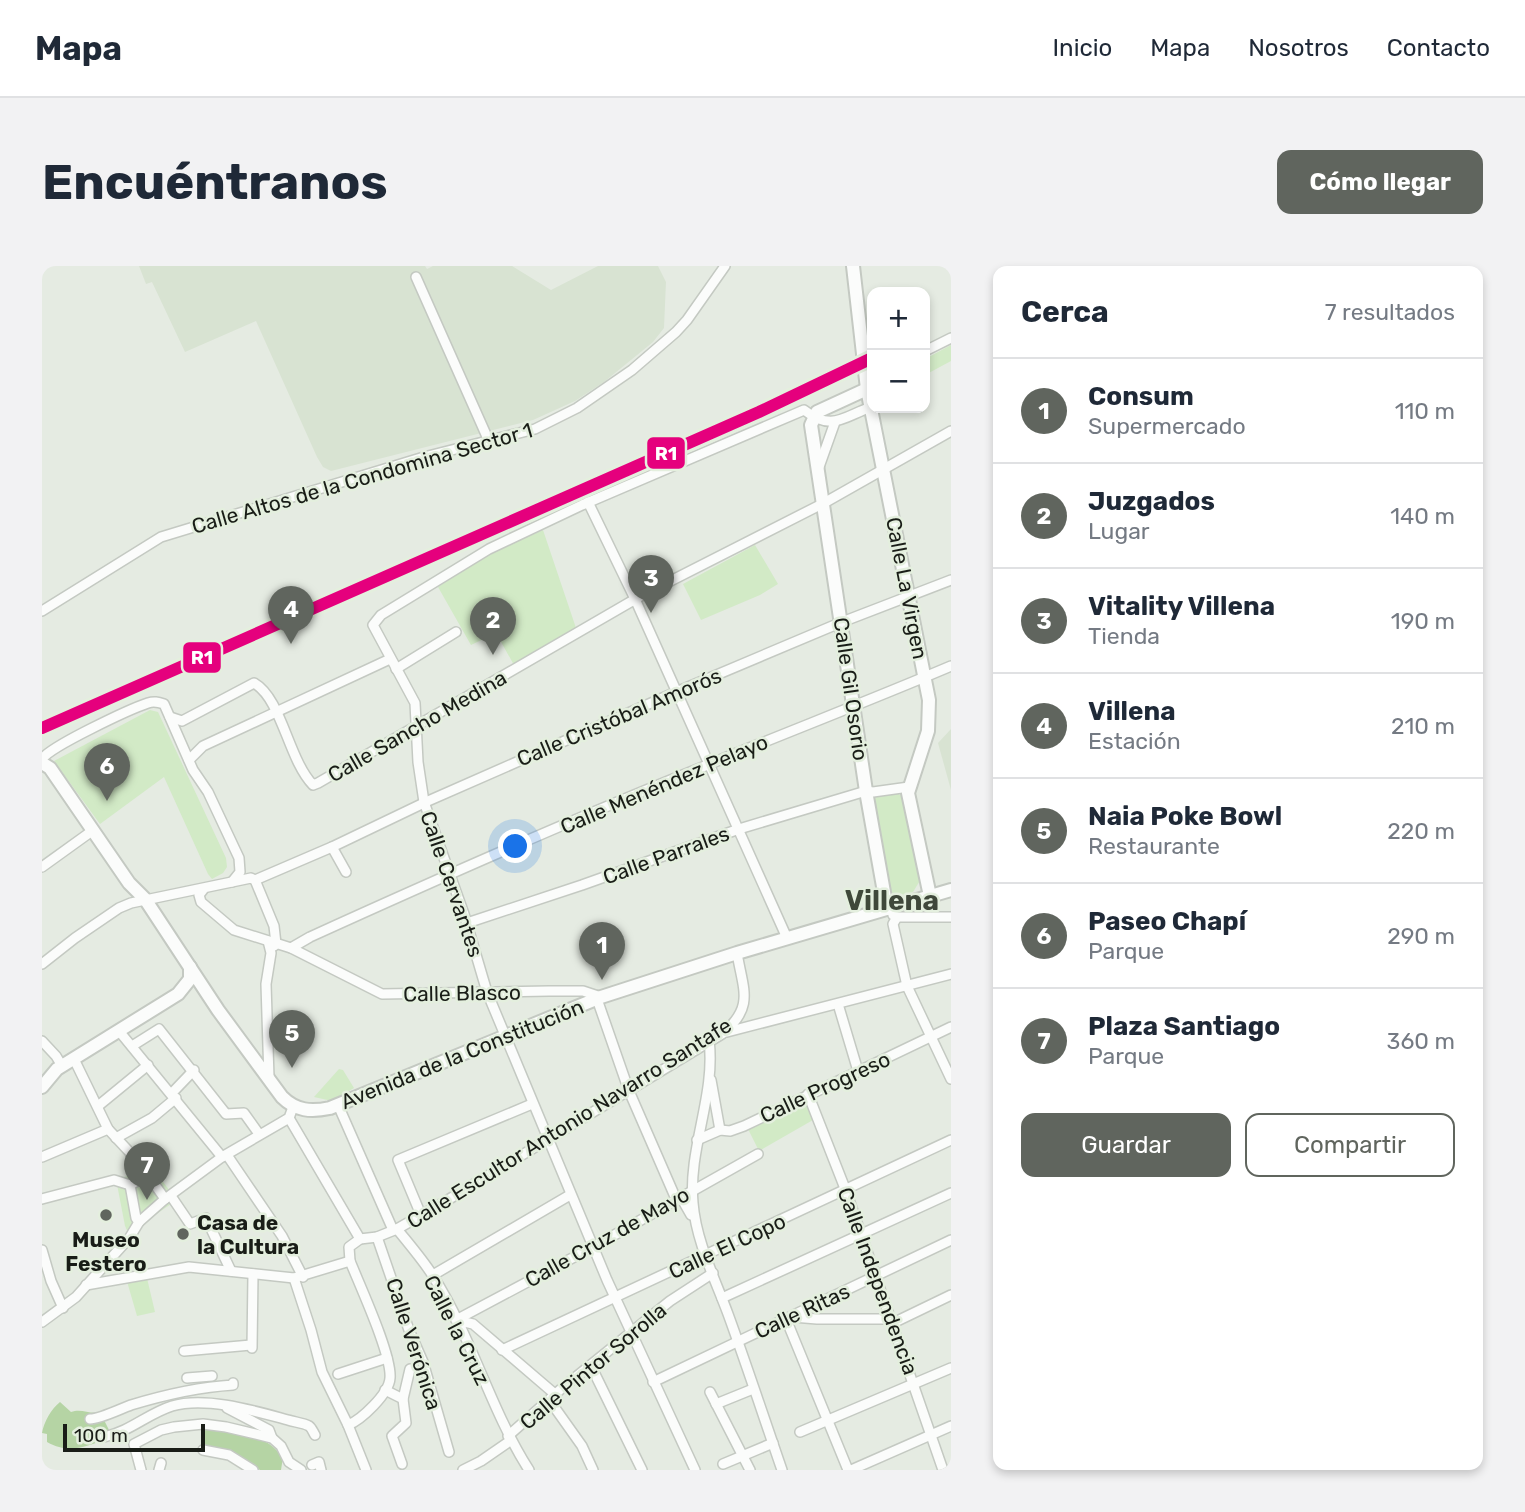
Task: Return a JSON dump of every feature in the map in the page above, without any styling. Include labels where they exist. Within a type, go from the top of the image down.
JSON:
[{"type":"street","name":"Calle Altos de la Condomina Sector 1","points":[[42,611],[161,537],[488,439],[535,429],[577,408],[614,383],[687,320],[725,266]]},
{"type":"street","name":"Calle La Virgen","points":[[853,266],[867,367]]},
{"type":"street","points":[[416,278],[488,439]]},
{"type":"street","points":[[927,350],[951,338]]},
{"type":"street","points":[[813,421],[828,405],[867,382]]},
{"type":"street","points":[[787,938],[589,502],[804,410],[813,421],[835,422],[867,409]]},
{"type":"street","name":"Calle La Virgen","points":[[872,413],[929,700],[929,724],[909,787]]},
{"type":"street","name":"Calle Gil Osorio","points":[[813,421],[866,791],[892,913]]},
{"type":"street","name":"Calle Gil Osorio","points":[[819,468],[835,422]]},
{"type":"street","name":"Calle Sancho Medina","points":[[277,713],[306,778],[313,785],[318,783],[635,599],[824,503],[951,431]]},
{"type":"street","name":"Calle Cervantes","points":[[589,502],[471,559],[376,619],[373,625],[415,703],[418,762],[424,802],[467,923],[487,992],[630,1334],[695,1470]]},
{"type":"street","name":"Calle Cristóbal Amorós","points":[[42,964],[119,908],[251,878],[255,880],[332,848],[424,802],[676,692],[842,622],[951,580]]},
{"type":"street","points":[[396,669],[456,632]]},
{"type":"street","points":[[189,760],[203,746],[390,659]]},
{"type":"street","name":"Calle Menéndez Pelayo","points":[[291,948],[450,873],[708,764],[951,666]]},
{"type":"street","points":[[218,1010],[153,902],[130,883],[50,768],[42,761],[53,749],[150,703],[159,702],[169,713],[182,721],[254,683],[262,688],[277,713]]},
{"type":"street","points":[[169,713],[196,775],[208,793],[239,858],[240,872],[230,883]]},
{"type":"street","points":[[909,787],[908,800],[930,896]]},
{"type":"street","name":"Calle Parrales","points":[[467,923],[739,829],[866,791],[909,787]]},
{"type":"street","points":[[42,867],[92,831]]},
{"type":"street","points":[[332,848],[346,872]]},
{"type":"street","points":[[255,880],[274,926],[257,1047],[269,1079]]},
{"type":"street","name":"Calle Blasco","points":[[203,890],[199,895],[202,903],[234,930],[272,946],[291,948],[384,994],[583,991],[599,998]]},
{"type":"street","name":"Avenida de la Constitución","points":[[291,1112],[321,1110],[338,1105],[599,998],[787,938],[892,913],[951,890]]},
{"type":"street","points":[[951,917],[892,913],[907,986],[951,1079]]},
{"type":"street","name":"Calle Escultor Antonio Navarro Santafe","points":[[358,1240],[377,1237],[421,1215],[722,1034],[739,1019],[744,1004],[737,953]]},
{"type":"street","points":[[178,994],[194,972]]},
{"type":"street","points":[[722,1034],[951,974]]},
{"type":"street","points":[[42,1087],[62,1066],[178,994],[186,992],[198,994],[257,1047],[269,1079],[291,1112],[358,1240],[348,1251],[387,1358],[390,1378],[385,1390],[360,1420],[348,1425]]},
{"type":"street","points":[[599,998],[629,1091],[676,1199],[685,1203],[697,1228],[782,1470]]},
{"type":"street","points":[[838,1004],[858,1071]]},
{"type":"street","name":"Calle Progreso","points":[[697,1140],[720,1130],[730,1131],[744,1126],[951,1027]]},
{"type":"street","points":[[132,1046],[159,1029],[194,1070],[226,1114],[244,1113],[259,1134]]},
{"type":"street","points":[[119,1031],[224,1156],[282,1236],[298,1278],[321,1372],[348,1425],[366,1470]]},
{"type":"street","points":[[697,1228],[692,1190],[697,1140],[710,1076],[709,1040]]},
{"type":"street","points":[[42,1041],[62,1066]]},
{"type":"street","points":[[74,1059],[108,1129],[190,1224],[206,1218],[230,1271]]},
{"type":"street","points":[[98,1106],[148,1065]]},
{"type":"street","points":[[116,1138],[152,1118],[194,1070]]},
{"type":"street","points":[[710,1076],[720,1130]]},
{"type":"street","name":"Calle Independencia","points":[[808,1094],[846,1191],[943,1470]]},
{"type":"street","points":[[421,1215],[398,1160],[532,1104]]},
{"type":"street","name":"Calle la Cruz","points":[[338,1105],[395,1229],[433,1275],[509,1439],[529,1470]]},
{"type":"street","points":[[42,1322],[63,1308],[130,1237],[139,1222],[168,1197],[291,1112]]},
{"type":"street","points":[[42,1157],[108,1129]]},
{"type":"street","name":"Calle El Copo","points":[[502,1350],[951,1140]]},
{"type":"street","name":"Calle Cruz de Mayo","points":[[456,1320],[758,1154]]},
{"type":"street","points":[[42,1199],[114,1180],[130,1185],[148,1175]]},
{"type":"street","points":[[130,1185],[139,1222]]},
{"type":"street","points":[[722,1298],[951,1193]]},
{"type":"street","points":[[433,1275],[570,1195]]},
{"type":"street","name":"Calle Verónica","points":[[377,1237],[423,1362],[449,1452]]},
{"type":"street","name":"Calle Ritas","points":[[653,1382],[951,1240]]},
{"type":"street","points":[[42,1250],[63,1308]]},
{"type":"street","points":[[86,1285],[189,1267],[298,1278],[351,1261]]},
{"type":"street","name":"Calle Pintor Sorolla","points":[[463,1470],[481,1461],[509,1439],[553,1398],[670,1301],[713,1273]]},
{"type":"street","points":[[184,1351],[252,1346],[253,1274]]},
{"type":"street","points":[[951,1295],[892,1321],[790,1318],[828,1420],[850,1470],[951,1426]]},
{"type":"street","points":[[456,1320],[472,1324],[553,1398],[593,1470]]},
{"type":"street","points":[[338,1374],[387,1358]]},
{"type":"street","points":[[591,1366],[642,1470]]},
{"type":"street","points":[[800,1432],[951,1368]]},
{"type":"street","points":[[402,1464],[392,1436],[406,1423],[403,1399],[410,1369]]},
{"type":"street","points":[[187,1378],[212,1376]]},
{"type":"street","points":[[90,1419],[143,1402],[233,1383]]},
{"type":"street","points":[[716,1405],[753,1389]]},
{"type":"street","points":[[385,1390],[403,1399]]},
{"type":"street","points":[[710,1392],[750,1470]]},
{"type":"street","points":[[222,1405],[269,1430],[272,1438],[281,1446],[288,1466],[301,1469]]},
{"type":"street","points":[[104,1437],[126,1431],[173,1406],[222,1405],[309,1426],[315,1435]]},
{"type":"street","points":[[141,1470],[134,1444],[161,1430],[203,1424],[272,1438]]},
{"type":"street","points":[[723,1464],[773,1443]]},
{"type":"street","points":[[203,1450],[229,1455],[253,1470]]},
{"type":"shaded area","points":[[139,266],[425,266],[427,269],[433,266],[512,266],[551,290],[598,266],[658,266],[666,282],[664,328],[653,342],[604,382],[575,401],[533,420],[331,471],[323,467],[317,457],[256,321],[185,352],[152,282],[146,284]]},
{"type":"shaded area","points":[[951,729],[951,790],[938,743]]},
{"type":"green space","points":[[951,345],[951,361],[930,372],[930,356]]},
{"type":"green space","points":[[543,530],[576,628],[514,665],[496,633],[471,645],[438,587],[480,558]]},
{"type":"green space","points":[[755,545],[778,584],[760,595],[701,620],[683,584]]},
{"type":"green space","points":[[150,710],[158,712],[226,858],[227,867],[223,873],[212,879],[164,777],[100,824],[54,761]]},
{"type":"green space","points":[[894,791],[903,797],[921,879],[913,892],[898,896],[886,889],[874,803],[876,795]]},
{"type":"green space","points":[[339,1069],[343,1070],[354,1088],[332,1101],[314,1097]]},
{"type":"green space","points":[[807,1099],[813,1120],[759,1151],[748,1129]]},
{"type":"green space","points":[[150,1165],[170,1191],[174,1202],[149,1219],[131,1239],[125,1226],[116,1179],[139,1173]]},
{"type":"green space","points":[[146,1274],[155,1312],[137,1316],[126,1278]]},
{"type":"green space","points":[[60,1402],[71,1412],[100,1412],[113,1438],[72,1448],[47,1442],[47,1434],[42,1433],[43,1429],[51,1412]]},
{"type":"green space","points":[[202,1428],[236,1431],[257,1437],[275,1448],[283,1457],[281,1470],[260,1470],[237,1454],[205,1447]]},
{"type":"transit line","name":"R1","points":[[42,728],[759,412],[867,360]]},
{"type":"place","name":"Vitality Villena","points":[[651,613]]},
{"type":"place","name":"Villena","points":[[291,644]]},
{"type":"place","name":"Juzgados","points":[[493,655]]},
{"type":"place","name":"Paseo Chapí","points":[[107,801]]},
{"type":"place","name":"Consum","points":[[602,980]]},
{"type":"place","name":"Naia Poke Bowl","points":[[292,1068]]},
{"type":"place","name":"Plaza Santiago","points":[[147,1200]]},
{"type":"place","name":"Museo Festero","points":[[106,1215]]},
{"type":"place","name":"Casa de la Cultura","points":[[183,1234]]},
{"type":"district","name":"Villena","points":[[892,900]]}]
